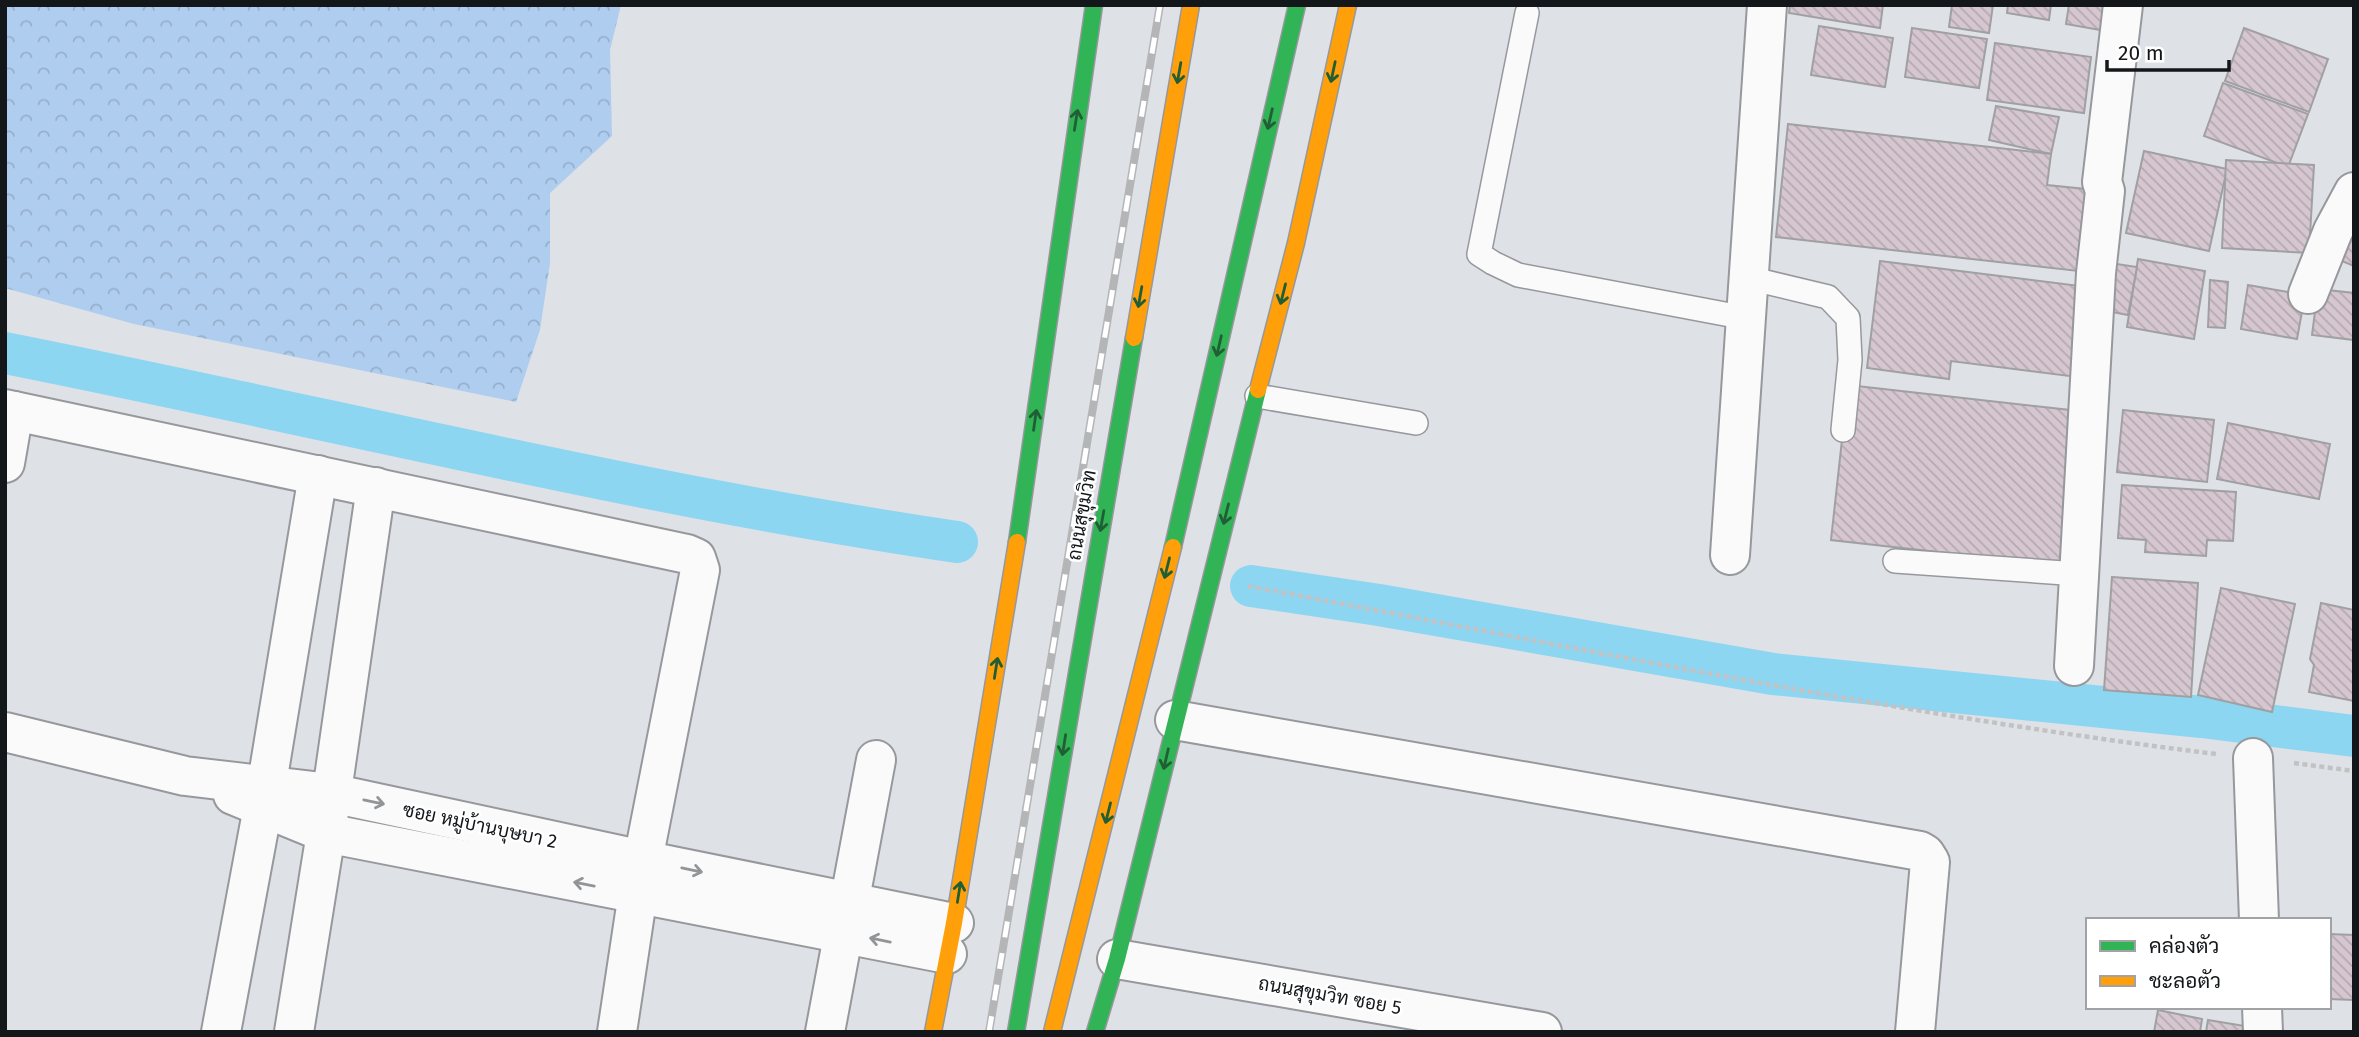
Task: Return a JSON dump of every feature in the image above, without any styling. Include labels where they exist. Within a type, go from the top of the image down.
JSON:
[{"type":"highway","points":[[933,1032],[1026,487],[1066,188],[1094,5]]},
{"type":"highway","name":"ถนนสุขุมวิท","points":[[1016,1032],[1191,5]]},
{"type":"highway","points":[[1052,1032],[1182,506],[1297,5]]},
{"type":"highway","points":[[1095,1032],[1118,959],[1175,720],[1296,243],[1348,5]]},
{"type":"street","points":[[1730,555],[1767,5]]},
{"type":"street","points":[[2074,666],[2096,273],[2105,191],[2102,182],[2123,5]]},
{"type":"street","points":[[2308,293],[2333,231],[2354,192]]},
{"type":"street","points":[[5,463],[10,410],[696,558],[700,570],[640,877],[617,1032]]},
{"type":"street","points":[[221,1032],[318,475]]},
{"type":"street","points":[[294,1032],[376,488]]},
{"type":"street","points":[[1175,720],[1920,851],[1930,862],[1915,1032]]},
{"type":"street","name":"ซอย หมู่บ้านบุษบา 2","points":[[5,732],[264,797],[331,793],[640,877],[950,938]]},
{"type":"street","points":[[2253,758],[2259,918]]},
{"type":"street","points":[[825,1032],[876,760]]},
{"type":"street","points":[[264,797],[326,833],[640,877]]},
{"type":"street","name":"ถนนสุขุมวิท ซอย 5","points":[[1118,959],[1542,1032]]},
{"type":"street","points":[[2262,1009],[2263,1032]]},
{"type":"lane","points":[[1527,13],[1479,254],[1518,275],[1746,317]]},
{"type":"lane","points":[[1749,278],[1828,297],[1848,318],[1850,360],[1843,430]]},
{"type":"lane","points":[[1257,396],[1416,422]]},
{"type":"lane","points":[[1895,561],[2079,574]]},
{"type":"path","points":[[1210,580],[1894,707],[2104,740],[2354,771]]},
{"type":"green space","points":[[5,5],[621,5],[610,50],[612,136],[550,193],[550,263],[540,330],[516,402],[134,324],[5,288]]},
{"type":"building","points":[[1790,5],[1883,5],[1880,28],[1789,13]]},
{"type":"building","points":[[1952,5],[1993,5],[1989,33],[1949,27]]},
{"type":"building","points":[[2008,5],[2051,5],[2049,20],[2007,13]]},
{"type":"building","points":[[2069,5],[2110,5],[2106,31],[2066,24]]},
{"type":"building","points":[[1819,26],[1893,38],[1885,87],[1811,75]]},
{"type":"building","points":[[1912,28],[1987,39],[1979,88],[1905,77]]},
{"type":"building","points":[[2244,28],[2328,59],[2309,112],[2225,81]]},
{"type":"building","points":[[1995,43],[2091,57],[2084,113],[1987,100]]},
{"type":"building","points":[[2223,83],[2308,114],[2288,167],[2204,136]]},
{"type":"building","points":[[1996,106],[2059,117],[2051,154],[1989,140]]},
{"type":"building","points":[[1788,124],[2051,154],[2047,185],[2105,191],[2096,273],[1776,237]]},
{"type":"building","points":[[2144,151],[2227,169],[2209,251],[2126,233]]},
{"type":"building","points":[[2226,160],[2314,165],[2309,253],[2222,248]]},
{"type":"building","points":[[2354,221],[2354,266],[2337,259]]},
{"type":"building","points":[[2138,259],[2205,271],[2194,339],[2127,327]]},
{"type":"building","points":[[1880,261],[2088,287],[2077,377],[1951,361],[1949,379],[1867,368]]},
{"type":"building","points":[[2110,263],[2137,267],[2128,315],[2102,310]]},
{"type":"building","points":[[2210,280],[2228,282],[2225,328],[2208,327]]},
{"type":"building","points":[[2248,285],[2305,295],[2297,339],[2241,329]]},
{"type":"building","points":[[2318,289],[2354,293],[2354,340],[2312,335]]},
{"type":"building","points":[[1848,385],[2079,411],[2062,566],[1831,540]]},
{"type":"building","points":[[2123,410],[2214,420],[2207,482],[2117,472]]},
{"type":"building","points":[[2228,423],[2330,444],[2319,499],[2217,479]]},
{"type":"building","points":[[2122,485],[2236,492],[2233,541],[2207,540],[2206,556],[2145,552],[2146,540],[2118,538]]},
{"type":"building","points":[[2112,577],[2198,583],[2191,697],[2104,690]]},
{"type":"building","points":[[2221,588],[2295,604],[2272,712],[2198,695]]},
{"type":"building","points":[[2321,603],[2354,610],[2354,701],[2309,692],[2314,665],[2310,659]]},
{"type":"building","points":[[2331,934],[2354,935],[2354,1000],[2331,999]]},
{"type":"building","points":[[2158,1010],[2202,1019],[2200,1032],[2154,1032]]},
{"type":"building","points":[[2208,1020],[2245,1026],[2245,1032],[2206,1032]]},
{"type":"waterway","points":[[5,353],[718,502],[957,542]]},
{"type":"waterway","points":[[1251,586],[1379,605],[1773,674],[2202,717],[2354,736]]},
{"type":"railway","points":[[989,1032],[1160,5]]},
{"type":"traffic: fast","points":[[1017,542],[1094,5]]},
{"type":"traffic: fast","points":[[1173,547],[1297,5]]},
{"type":"traffic: fast","points":[[1016,1032],[1134,338]]},
{"type":"traffic: fast","points":[[1095,1032],[1117,959],[1258,390]]},
{"type":"traffic: slow","points":[[1134,338],[1191,5]]},
{"type":"traffic: slow","points":[[1258,390],[1296,243],[1348,5]]},
{"type":"traffic: slow","points":[[933,1032],[954,923],[1017,542]]},
{"type":"traffic: slow","points":[[1052,1032],[1173,547]]}]
